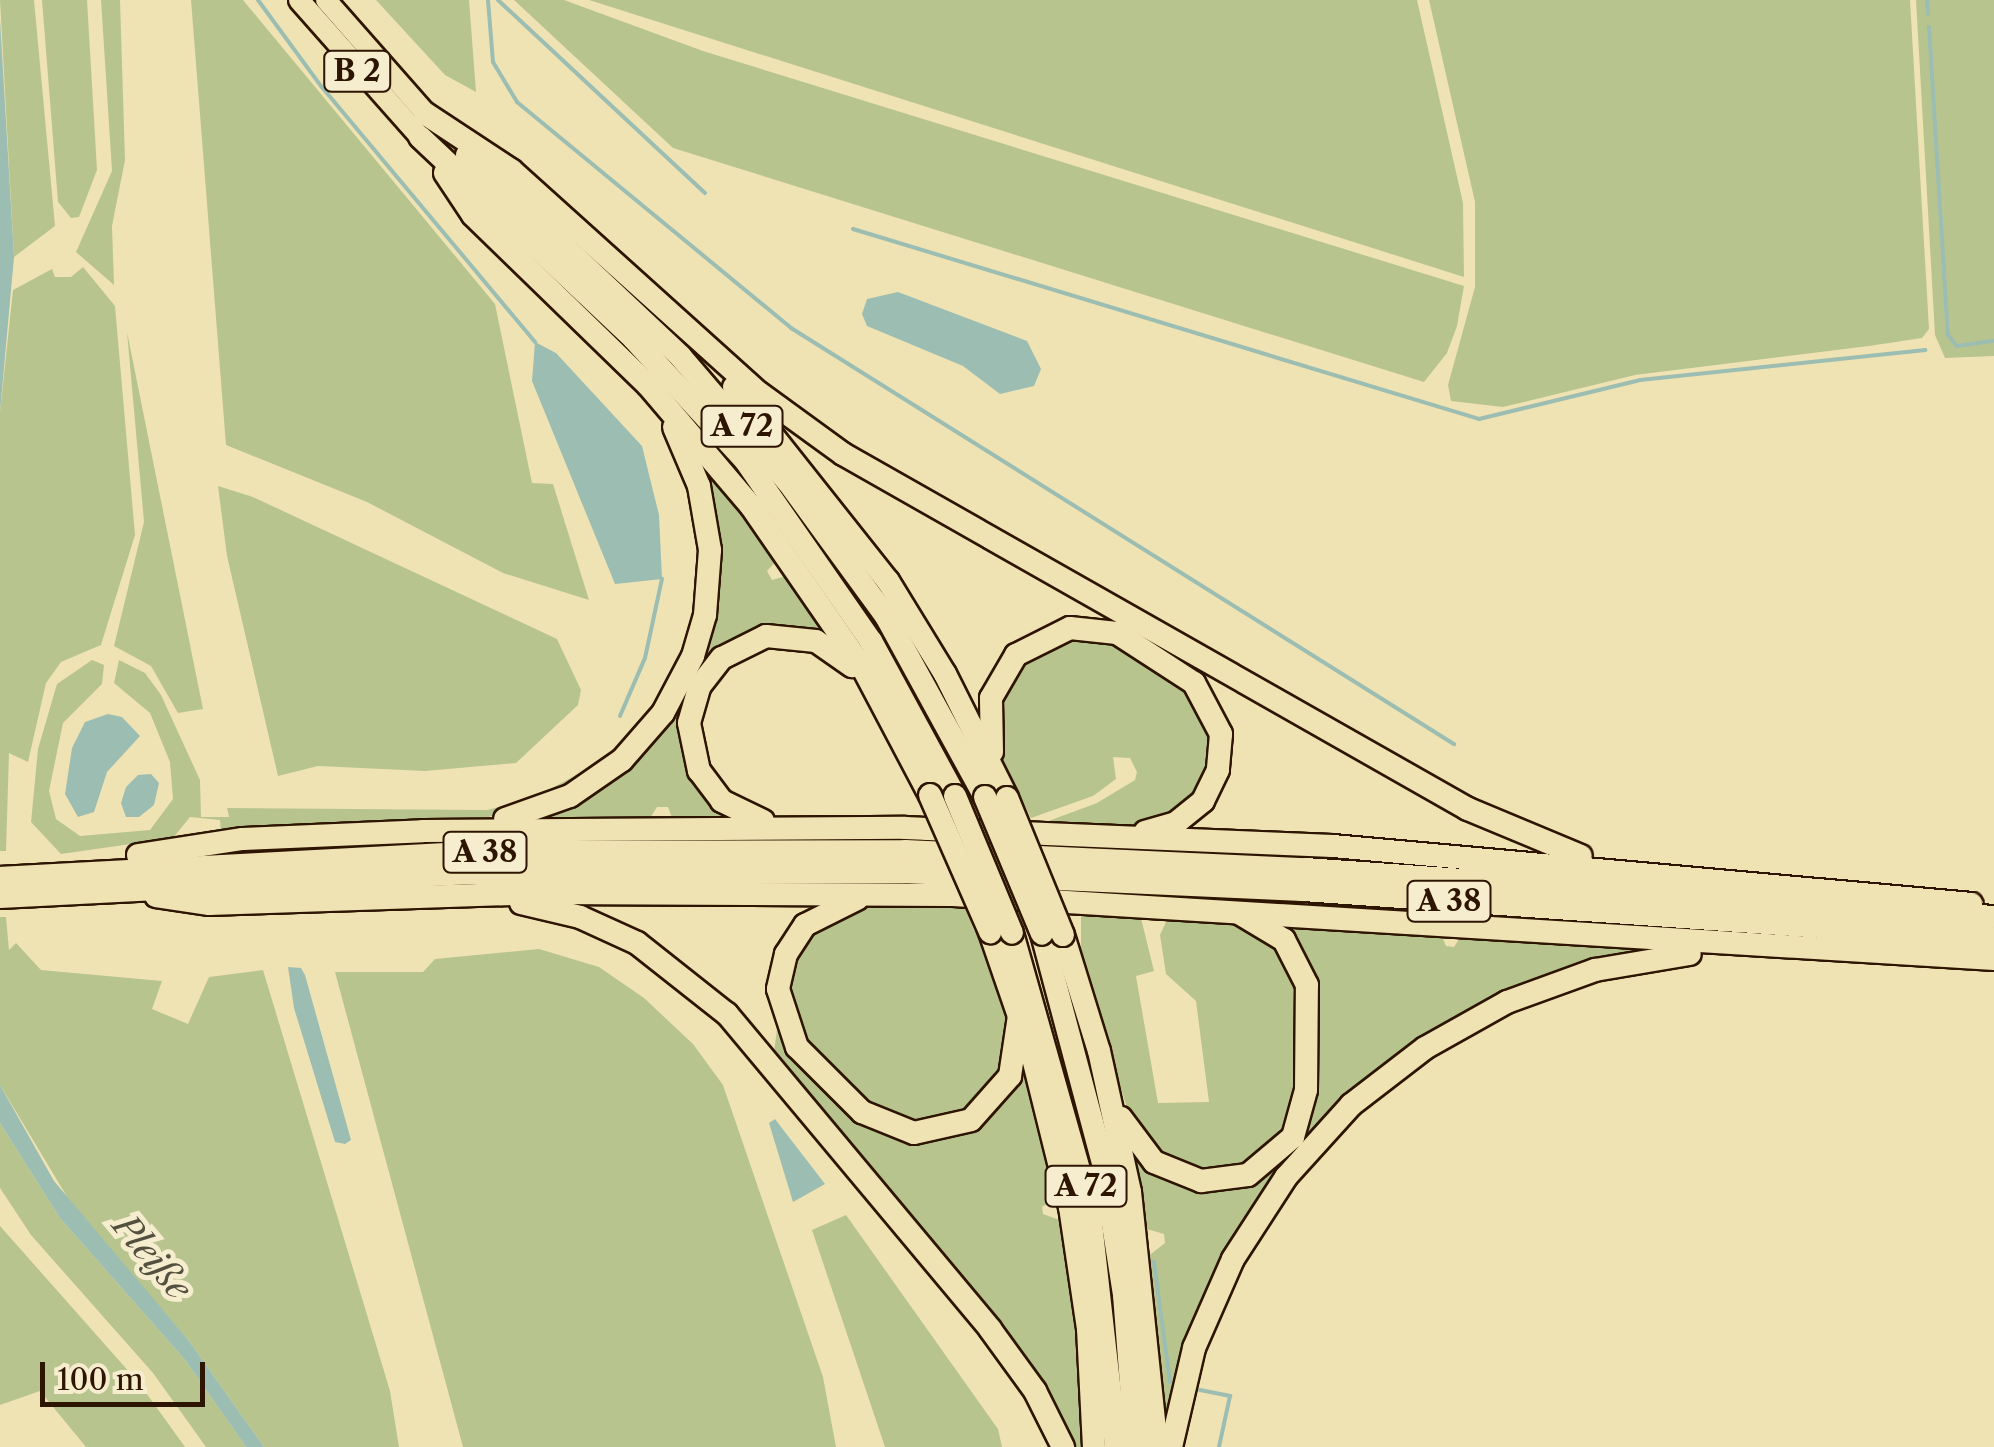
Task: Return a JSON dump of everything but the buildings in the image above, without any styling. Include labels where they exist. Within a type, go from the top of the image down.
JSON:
[{"type":"highway","name":"B 2","points":[[299,0],[420,137]]},
{"type":"highway","name":"B 2","points":[[326,0],[426,114]]},
{"type":"highway","points":[[426,114],[552,204],[759,394],[843,454],[1468,809],[1560,851],[1702,878]]},
{"type":"highway","name":"A 72","points":[[426,114],[653,329],[776,467],[887,618],[996,798],[1052,934],[1104,1167],[1124,1295],[1136,1447]]},
{"type":"highway","points":[[420,137],[474,216],[608,346],[751,506],[878,694],[1001,932],[1070,1208],[1088,1329],[1094,1447]]},
{"type":"highway","name":"A 72","points":[[420,137],[634,339],[745,460],[861,625],[954,796],[1090,1204],[1116,1447]]},
{"type":"highway","points":[[680,324],[888,581],[996,774]]},
{"type":"highway","points":[[438,830],[532,813],[597,780],[650,730],[693,656],[710,572],[699,486],[673,426],[608,346]]},
{"type":"highway","points":[[996,798],[989,710],[1016,654],[1070,628],[1105,629],[1134,641],[1202,692],[1218,723],[1221,758],[1210,791],[1186,817],[1154,830],[1097,834]]},
{"type":"highway","points":[[801,827],[742,814],[705,782],[689,735],[700,687],[732,650],[781,634],[835,650],[878,694]]},
{"type":"highway","points":[[66,872],[204,843],[438,830],[801,827],[1097,834],[1334,846],[1880,890],[1994,914]]},
{"type":"highway","name":"A 38","points":[[0,897],[66,872],[495,852],[905,852],[1305,869],[1994,914]]},
{"type":"highway","name":"A 38","points":[[0,878],[118,889],[476,872],[960,873],[1284,888],[1994,939]]},
{"type":"highway","points":[[118,889],[209,904],[432,895],[884,893],[1222,907],[1824,951],[1994,959]]},
{"type":"highway","points":[[884,893],[813,918],[792,943],[779,977],[790,1036],[862,1112],[914,1134],[971,1120],[1010,1076],[1019,1016]]},
{"type":"highway","points":[[432,895],[522,903],[580,917],[637,942],[694,982],[760,1050],[990,1328],[1035,1391],[1063,1447]]},
{"type":"highway","points":[[1111,1100],[1144,1154],[1188,1179],[1248,1174],[1292,1137],[1306,1090],[1303,973],[1276,932],[1222,907]]},
{"type":"highway","points":[[1052,934],[1111,1100],[1147,1306],[1156,1447]]},
{"type":"highway","points":[[1171,1447],[1194,1348],[1249,1230],[1306,1152],[1400,1066],[1493,1009],[1594,970],[1688,954],[1824,951]]},
{"type":"green space","points":[[0,0],[34,0],[55,226],[14,257]]},
{"type":"green space","points":[[42,0],[87,0],[97,170],[79,217],[71,218],[58,202]]},
{"type":"green space","points":[[101,0],[120,0],[125,160],[112,226],[114,285],[76,252],[112,171]]},
{"type":"green space","points":[[191,0],[243,0],[495,304],[532,483],[553,484],[589,600],[503,573],[367,502],[226,445]]},
{"type":"green space","points":[[376,0],[469,0],[476,92],[445,75]]},
{"type":"green space","points":[[514,0],[564,0],[703,51],[1464,286],[1457,326],[1447,353],[1424,382],[673,148]]},
{"type":"green space","points":[[589,0],[1417,0],[1463,203],[1464,277]]},
{"type":"green space","points":[[1429,0],[1910,0],[1929,329],[1922,338],[1635,375],[1503,407],[1451,401],[1448,385],[1475,287],[1475,202]]},
{"type":"green space","points":[[1916,0],[1994,0],[1994,356],[1945,358],[1935,335]]},
{"type":"green space","points":[[83,267],[115,306],[135,535],[101,645],[61,662],[46,683],[28,762],[9,753],[6,851],[0,851],[0,412],[13,290],[52,269],[55,277],[71,277]]},
{"type":"green space","points":[[127,332],[203,709],[178,713],[151,666],[114,646],[144,522]]},
{"type":"green space","points":[[690,446],[779,558],[767,571],[772,580],[790,575],[845,648],[745,637],[683,732],[740,819],[673,821],[668,807],[657,807],[647,823],[512,824],[611,776],[707,633]]},
{"type":"green space","points":[[218,486],[253,497],[557,639],[581,690],[578,705],[516,763],[425,771],[318,766],[278,776],[227,556]]},
{"type":"green space","points":[[1111,638],[1199,699],[1215,751],[1187,809],[1138,828],[1035,826],[1097,803],[1135,780],[1137,772],[1130,758],[1113,757],[1116,779],[1093,796],[1031,818],[998,752],[994,722],[1011,671],[1050,640]]},
{"type":"green space","points":[[92,660],[104,665],[102,684],[63,723],[49,791],[56,819],[80,836],[150,830],[173,799],[170,762],[150,713],[114,683],[119,660],[145,673],[161,695],[200,780],[201,817],[229,817],[227,808],[487,810],[531,799],[584,771],[593,776],[489,817],[221,833],[220,820],[190,817],[173,838],[61,854],[31,822],[38,749],[57,684]]},
{"type":"green space","points":[[963,903],[974,931],[982,931],[1007,1005],[1011,1054],[984,1104],[922,1127],[865,1104],[803,1040],[787,991],[801,942],[848,906]]},
{"type":"green space","points":[[1139,910],[1154,971],[1136,976],[1158,1103],[1209,1102],[1196,1001],[1166,974],[1160,935],[1171,911],[1224,914],[1273,936],[1298,972],[1299,1103],[1271,1154],[1218,1176],[1165,1161],[1128,1111],[1118,1079],[1081,950],[1081,913]]},
{"type":"green space","points":[[0,917],[6,917],[9,950],[16,943],[41,970],[162,981],[152,1009],[188,1024],[209,977],[263,970],[390,1391],[399,1447],[264,1447],[189,1341],[75,1210],[0,1085]]},
{"type":"green space","points":[[1278,925],[1438,927],[1446,946],[1454,947],[1463,933],[1668,944],[1495,1000],[1278,1176],[1166,1427],[1147,1257],[1165,1243],[1164,1234],[1143,1228],[1132,1147],[1175,1179],[1274,1166],[1315,1016]]},
{"type":"green space","points":[[539,949],[599,967],[644,998],[693,1044],[723,1085],[823,1377],[836,1447],[463,1447],[335,972],[423,972],[435,959]]},
{"type":"green space","points":[[778,1022],[826,1085],[935,1140],[968,1132],[992,1116],[1014,1087],[1023,1061],[1061,1195],[1042,1207],[1043,1214],[1065,1222],[1069,1232],[1089,1447],[1074,1447],[929,1242],[774,1052]]},
{"type":"green space","points":[[0,1123],[60,1218],[186,1361],[246,1447],[206,1447],[153,1373],[31,1235],[0,1188]]},
{"type":"green space","points":[[846,1215],[998,1429],[1002,1447],[885,1447],[812,1230]]},
{"type":"green space","points":[[0,1226],[139,1383],[185,1447],[86,1447],[40,1391],[0,1405]]},
{"type":"water","points":[[0,19],[14,257],[0,412]]},
{"type":"water","points":[[898,292],[1027,341],[1041,369],[1034,386],[1000,394],[963,366],[867,326],[862,314],[867,299]]},
{"type":"water","points":[[535,342],[556,353],[642,446],[659,515],[662,579],[615,584],[532,381]]},
{"type":"water","points":[[108,714],[122,717],[140,736],[107,772],[94,812],[78,817],[65,794],[72,748],[85,722]]},
{"type":"water","points":[[151,774],[159,783],[154,805],[139,817],[126,817],[121,803],[126,787],[138,775]]},
{"type":"water","points":[[288,967],[301,968],[305,975],[351,1140],[345,1144],[335,1142],[294,1008]]},
{"type":"water","points":[[0,1085],[54,1181],[189,1341],[264,1447],[246,1447],[186,1361],[60,1218],[0,1123]]},
{"type":"water","points":[[775,1119],[825,1184],[793,1202],[769,1123]]},
{"type":"waterway","points":[[258,0],[321,86],[535,342]]},
{"type":"waterway","points":[[488,0],[493,62],[517,102],[791,328],[1454,744]]},
{"type":"waterway","points":[[498,0],[705,193]]},
{"type":"waterway","points":[[1927,0],[1928,14]]},
{"type":"waterway","points":[[1929,27],[1948,335],[1957,346],[1994,341]]},
{"type":"waterway","points":[[853,229],[1479,419],[1640,380],[1925,350]]},
{"type":"waterway","points":[[620,716],[645,658],[662,579]]},
{"type":"waterway","points":[[1154,1262],[1170,1382]]},
{"type":"waterway","points":[[1200,1390],[1230,1396],[1219,1447]]},
{"type":"water label","name":"Pleiße","points":[[152,1257]]}]
